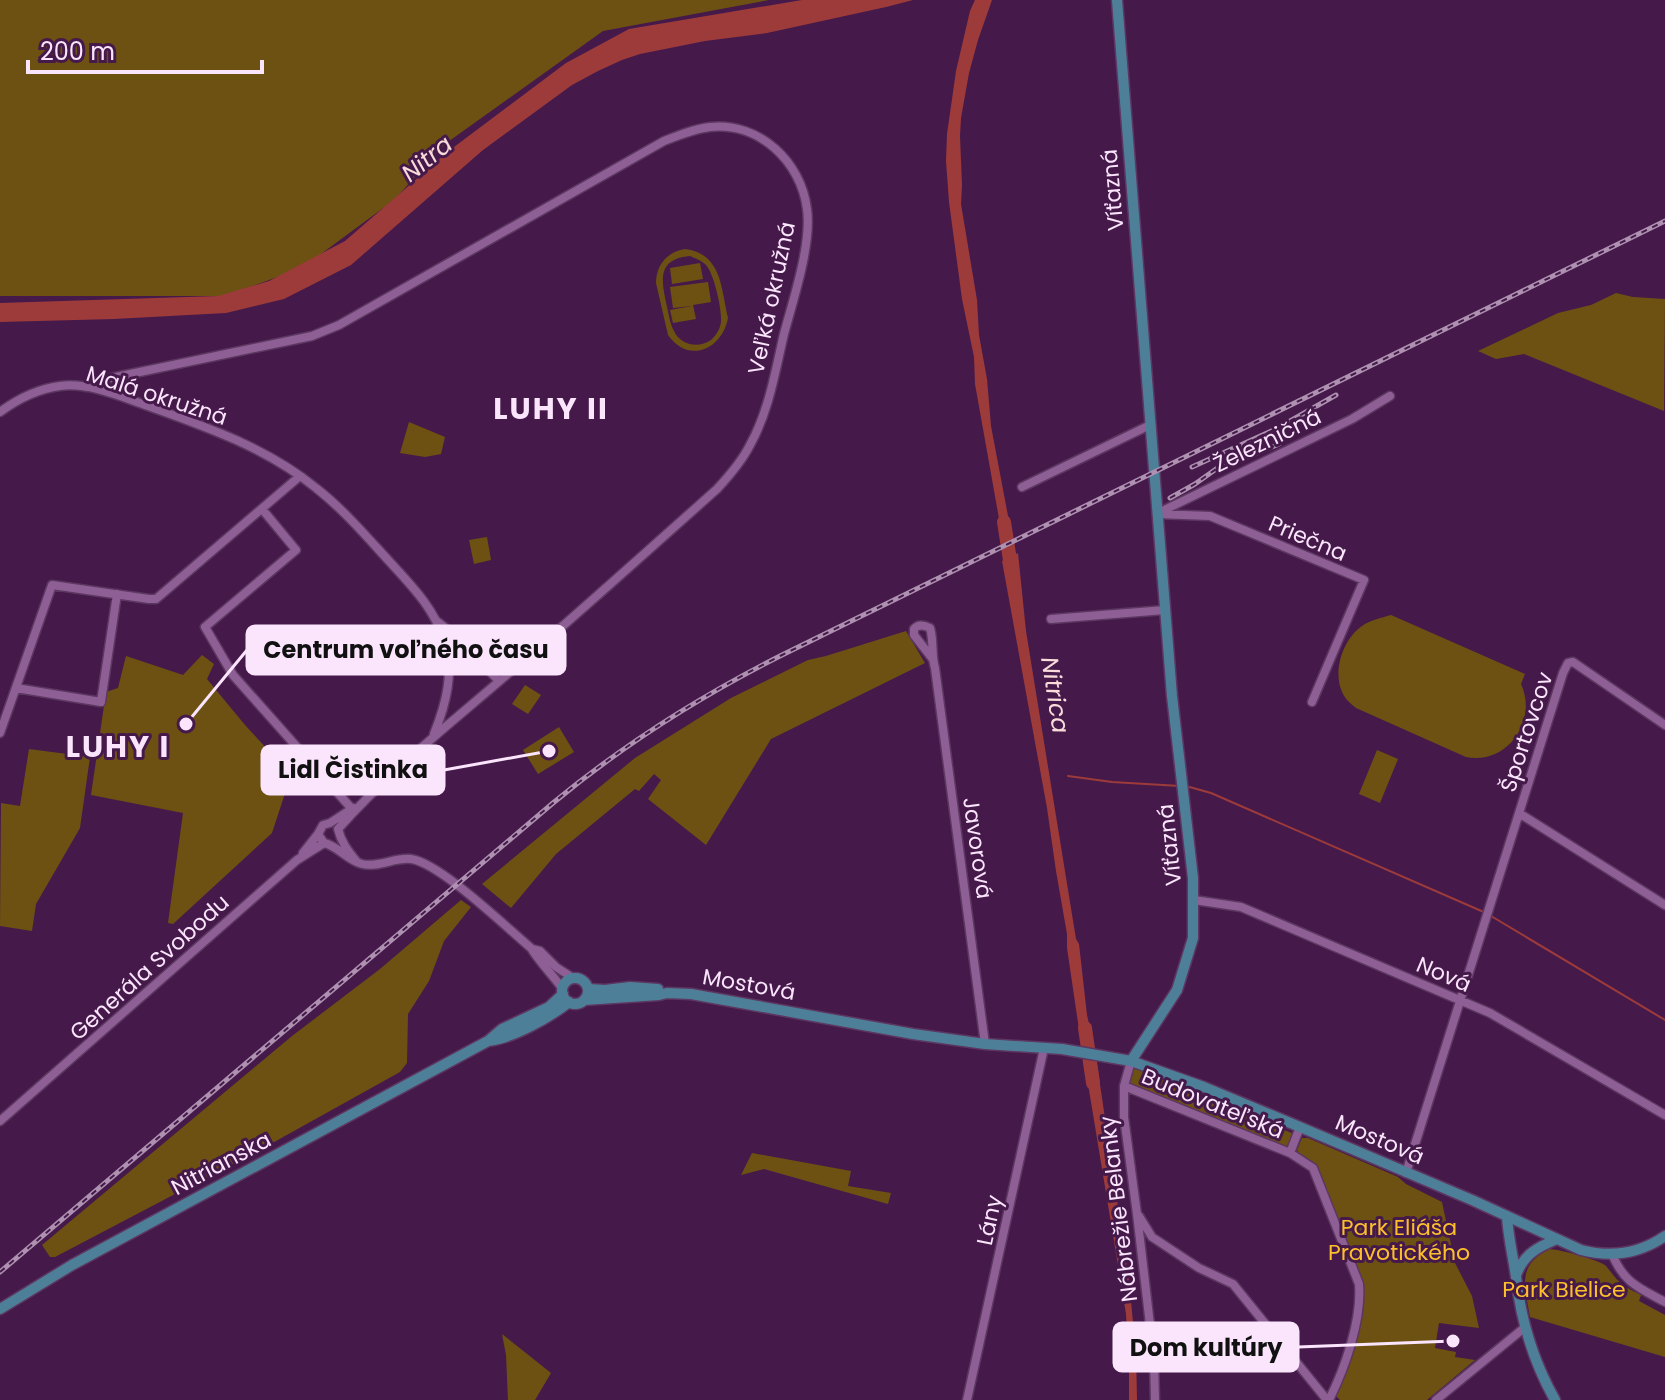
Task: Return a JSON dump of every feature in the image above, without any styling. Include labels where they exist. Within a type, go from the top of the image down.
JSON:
[{"type":"main road","name":"Víťazná","points":[[1117,0],[1172,696],[1194,900],[1193,938],[1177,990],[1131,1061]]},
{"type":"main road","points":[[573,978],[583,980],[586,994],[576,1004],[565,995],[566,981],[573,978]]},
{"type":"main road","name":"Mostová","points":[[586,994],[691,994],[913,1034],[985,1044],[1070,1050],[1131,1061],[1300,1127],[1581,1250],[1612,1254]]},
{"type":"main road","name":"Nitrianska","points":[[0,1309],[72,1265],[463,1054],[552,1015],[565,995]]},
{"type":"main road","points":[[1507,1216],[1524,1328],[1537,1366],[1555,1400]]},
{"type":"main road","points":[[1612,1254],[1644,1248],[1665,1236]]},
{"type":"main road","points":[[1516,1277],[1520,1264],[1529,1254],[1557,1239]]},
{"type":"street","name":"Veľká okružná","points":[[86,387],[111,378],[312,336],[339,325],[664,141],[688,131],[709,127],[731,128],[753,134],[777,149],[795,172],[802,188],[807,231],[776,369],[749,447],[717,489],[432,738]]},
{"type":"street","name":"Malá okružná","points":[[0,412],[35,392],[63,386],[86,387],[214,430],[265,454],[300,476],[369,539],[438,621],[446,643],[449,673],[443,712],[432,738]]},
{"type":"street","name":"Železničná","points":[[1157,514],[1352,419],[1390,396]]},
{"type":"street","points":[[1022,487],[1150,425]]},
{"type":"street","points":[[0,733],[52,585],[149,599],[159,597],[300,476]]},
{"type":"street","points":[[262,509],[296,550],[205,627],[233,675],[352,809]]},
{"type":"street","name":"Priečna","points":[[1157,514],[1210,516],[1364,580],[1312,702]]},
{"type":"street","points":[[16,688],[101,702],[117,594]]},
{"type":"street","points":[[1051,619],[1165,610]]},
{"type":"street","name":"Malá okružná","points":[[438,621],[499,681]]},
{"type":"street","name":"Javorová","points":[[932,658],[985,1044]]},
{"type":"street","name":"Športovcov","points":[[1406,1173],[1568,663],[1573,662],[1665,725]]},
{"type":"street","points":[[432,738],[361,803],[320,827],[324,840],[361,863],[413,859],[427,865],[456,884],[531,948],[565,995]]},
{"type":"street","points":[[324,840],[336,842],[361,803]]},
{"type":"street","name":"Športovcov","points":[[1519,813],[1665,905]]},
{"type":"street","points":[[330,823],[361,863]]},
{"type":"street","name":"Generála Svobodu","points":[[0,1121],[297,860],[324,840]]},
{"type":"street","name":"Nová","points":[[1194,900],[1241,907],[1490,1013],[1665,1115]]},
{"type":"street","points":[[531,948],[540,951],[573,978]]},
{"type":"street","name":"Lány","points":[[967,1400],[1044,1048]]},
{"type":"street","name":"Nábrežie Belanky","points":[[1131,1061],[1124,1086],[1124,1117],[1154,1359],[1155,1400]]},
{"type":"street","name":"Budovateľská","points":[[1124,1086],[1290,1153],[1313,1168],[1359,1284],[1361,1299],[1353,1334],[1336,1386],[1328,1400]]},
{"type":"street","name":"Budovateľská","points":[[1290,1153],[1300,1127]]},
{"type":"street","points":[[1137,1214],[1152,1237],[1199,1268],[1233,1284],[1328,1400]]},
{"type":"street","points":[[1612,1254],[1620,1271],[1630,1282],[1665,1302]]},
{"type":"street","points":[[1436,1400],[1524,1328]]},
{"type":"green space","points":[[0,0],[769,0],[603,31],[445,144],[394,200],[302,268],[225,296],[0,296]]},
{"type":"green space","points":[[685,249],[697,252],[713,265],[721,284],[728,318],[725,329],[712,345],[694,351],[676,344],[668,335],[656,283],[664,260]],"holes":[[[690,256],[709,269],[721,318],[720,327],[713,338],[696,345],[681,340],[674,331],[663,281],[666,267],[671,262]]]},
{"type":"green space","points":[[700,263],[703,279],[672,284],[670,268]]},
{"type":"green space","points":[[708,282],[711,302],[693,305],[696,319],[673,323],[670,310],[692,306],[673,308],[670,287]]},
{"type":"green space","points":[[1616,293],[1665,299],[1664,411],[1524,354],[1496,359],[1478,351],[1558,313],[1591,305]]},
{"type":"green space","points":[[409,422],[445,437],[441,454],[425,457],[400,453]]},
{"type":"green space","points":[[487,537],[491,560],[474,564],[469,540]]},
{"type":"green space","points":[[1391,615],[1525,674],[1521,684],[1525,698],[1522,725],[1506,747],[1481,758],[1466,757],[1356,708],[1347,700],[1339,676],[1344,648],[1362,626]]},
{"type":"green space","points":[[906,631],[925,663],[771,739],[706,845],[648,799],[661,780],[654,774],[639,791],[635,789],[556,854],[511,908],[482,884],[635,758],[731,698],[808,660]]},
{"type":"green space","points":[[202,655],[214,664],[207,679],[291,775],[272,833],[173,924],[168,923],[183,813],[91,795],[106,692],[118,688],[126,656],[183,675]]},
{"type":"green space","points":[[525,685],[541,695],[528,714],[512,704]]},
{"type":"green space","points":[[559,727],[574,752],[538,774],[523,750]]},
{"type":"green space","points":[[29,749],[90,757],[80,828],[36,904],[32,931],[0,926],[1,803],[20,806]]},
{"type":"green space","points":[[1377,750],[1398,759],[1380,803],[1359,794]]},
{"type":"green space","points":[[461,900],[471,907],[444,941],[429,981],[408,1014],[407,1063],[400,1072],[276,1141],[50,1257],[42,1245],[292,1036],[380,969]]},
{"type":"green space","points":[[1133,1067],[1294,1134],[1288,1150],[1128,1084]]},
{"type":"green space","name":"Park Eliáša Pravotického","points":[[1302,1138],[1398,1177],[1442,1202],[1455,1263],[1472,1296],[1479,1328],[1439,1323],[1435,1348],[1456,1352],[1455,1357],[1475,1360],[1427,1400],[1340,1400],[1336,1396],[1357,1334],[1364,1284],[1316,1166],[1302,1160],[1297,1150]]},
{"type":"green space","points":[[752,1153],[851,1171],[848,1186],[891,1193],[888,1204],[764,1169],[741,1175]]},
{"type":"green space","name":"Park Bielice","points":[[1549,1249],[1579,1255],[1606,1266],[1620,1282],[1641,1295],[1639,1301],[1665,1315],[1665,1357],[1530,1317],[1525,1287],[1527,1270]]},
{"type":"green space","points":[[502,1334],[551,1373],[535,1400],[508,1400]]},
{"type":"shaded area","points":[[802,0],[913,0],[767,33],[640,54],[598,71],[572,85],[483,150],[351,265],[284,299],[226,313],[0,322],[0,303],[218,296],[269,281],[345,241],[450,150],[566,63],[629,29]]},
{"type":"shaded area","points":[[975,0],[992,0],[969,73],[961,118],[961,204],[977,300],[991,426],[1012,537],[1003,541],[962,299],[946,161],[956,71]]},
{"type":"shaded area","points":[[1018,553],[1026,631],[1094,1045],[1081,1043],[1047,808],[1002,561]]},
{"type":"shaded area","points":[[1083,1062],[1097,1064],[1129,1281],[1137,1400],[1129,1400],[1126,1314]]},
{"type":"waterway","name":"Nitrica","points":[[1004,522],[1012,573]]},
{"type":"waterway","points":[[1068,776],[1180,786]]},
{"type":"waterway","points":[[1186,786],[1211,793],[1486,913]]},
{"type":"waterway","points":[[1491,916],[1665,1020]]},
{"type":"waterway","name":"Nitrica","points":[[1085,1028],[1093,1083]]},
{"type":"railway","points":[[0,1272],[553,803],[662,723],[780,656],[1665,221]]},
{"type":"railway","points":[[1192,467],[1276,429],[1336,395]]},
{"type":"railway","points":[[1224,467],[1279,444]]},
{"type":"railway","points":[[1170,498],[1233,457]]},
{"type":"place","name":"Centrum voľného času","points":[[186,724]]},
{"type":"place","name":"Lidl Čistinka","points":[[549,751]]},
{"type":"place","name":"Dom kultúry","points":[[1453,1341]]},
{"type":"district","name":"LUHY II","points":[[551,409]]},
{"type":"district","name":"LUHY I","points":[[118,747]]},
{"type":"water label","name":"Nitra","points":[[427,159]]}]
